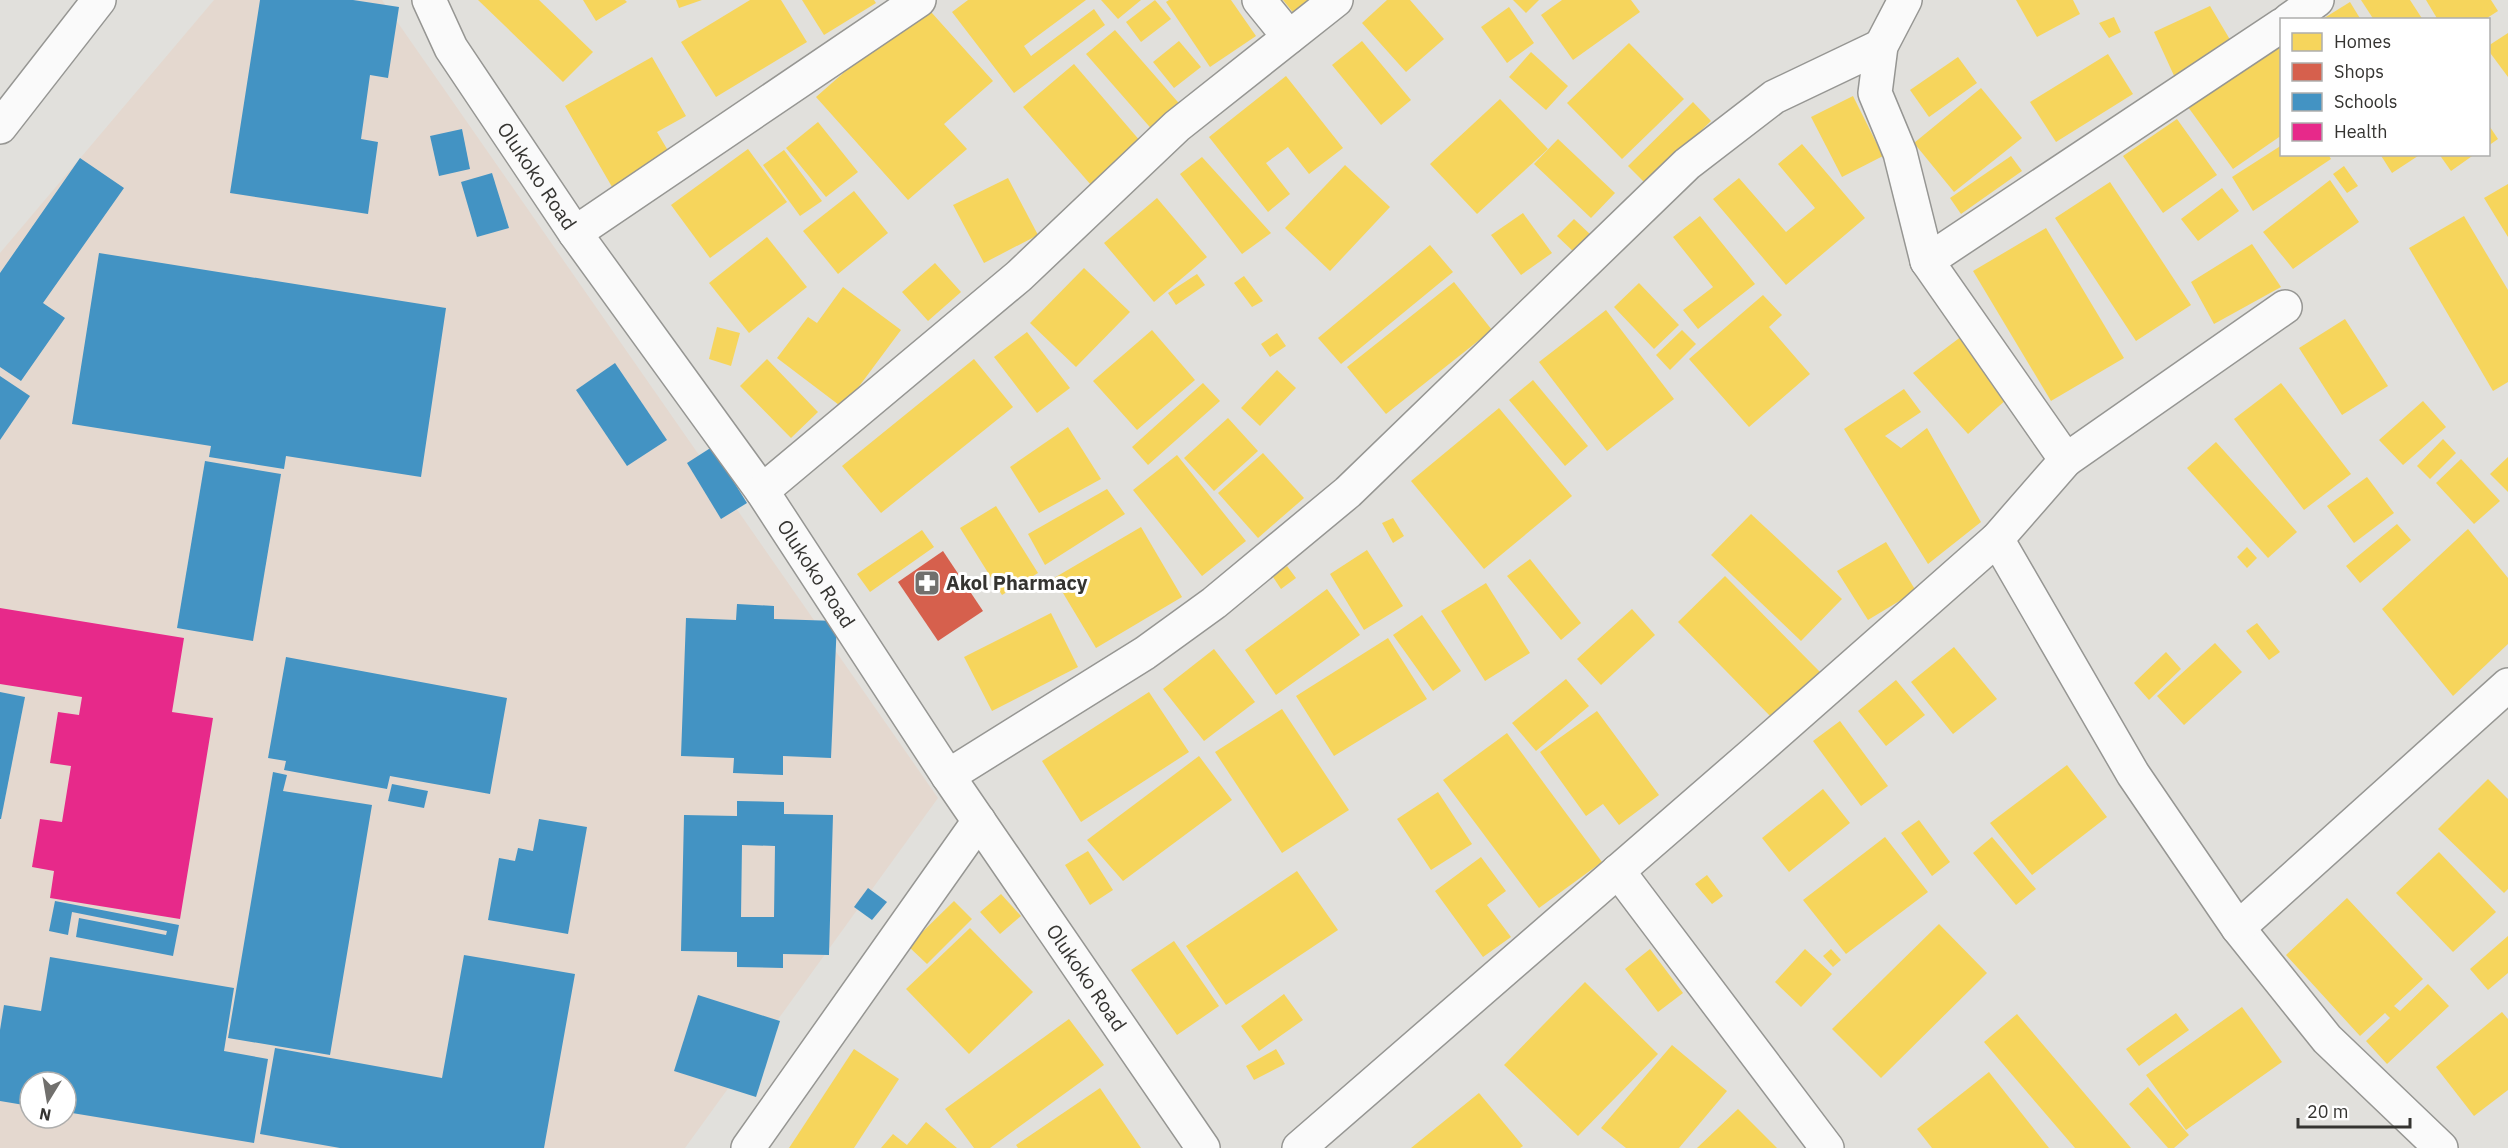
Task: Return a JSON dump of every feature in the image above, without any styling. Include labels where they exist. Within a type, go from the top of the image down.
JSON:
[{"type":"main road","points":[[0,127],[99,0]]},
{"type":"main road","name":"Olukoko Road","points":[[429,0],[451,48],[575,233],[762,491],[948,776],[1203,1148]]},
{"type":"main road","points":[[575,233],[919,0]]},
{"type":"main road","points":[[1259,0],[1289,37]]},
{"type":"main road","points":[[762,491],[1019,276],[1177,126],[1336,0]]},
{"type":"main road","points":[[1905,0],[1881,46],[1875,93],[1900,153],[1928,261],[2066,460]]},
{"type":"main road","points":[[2292,18],[2317,0]]},
{"type":"main road","points":[[1928,261],[2280,26]]},
{"type":"main road","points":[[948,776],[1145,653],[1214,603],[1348,492],[1687,164],[1774,97],[1881,46]]},
{"type":"main road","points":[[1299,1148],[1997,539],[2066,460],[2285,307]]},
{"type":"main road","points":[[1997,539],[2133,774],[2238,928],[2327,1039],[2441,1148]]},
{"type":"main road","points":[[2238,928],[2508,685]]},
{"type":"main road","points":[[748,1148],[979,821]]},
{"type":"main road","points":[[1618,872],[1827,1148]]},
{"type":"shaded area","points":[[214,0],[382,0],[938,798],[685,1148],[0,1148],[0,253]]},
{"type":"building: Homes","points":[[478,0],[539,0],[593,52],[563,82]]},
{"type":"building: Homes","points":[[583,0],[625,0],[627,2],[596,21]]},
{"type":"building: Homes","points":[[676,0],[702,0],[679,8]]},
{"type":"building: Homes","points":[[750,0],[781,0],[807,42],[716,97],[681,42]]},
{"type":"building: Homes","points":[[802,0],[874,0],[876,3],[824,35]]},
{"type":"building: Homes","points":[[968,0],[1086,0],[1024,46],[1031,56],[1094,9],[1105,25],[1014,93],[952,12]]},
{"type":"building: Homes","points":[[1101,0],[1141,0],[1118,19]]},
{"type":"building: Homes","points":[[1155,0],[1171,19],[1141,42],[1126,22]]},
{"type":"building: Homes","points":[[1169,0],[1231,0],[1256,36],[1210,67],[1166,2]]},
{"type":"building: Homes","points":[[1283,0],[1315,0],[1295,15]]},
{"type":"building: Homes","points":[[1387,0],[1410,0],[1444,39],[1406,72],[1362,23]]},
{"type":"building: Homes","points":[[1513,0],[1539,0],[1526,13]]},
{"type":"building: Homes","points":[[1562,0],[1631,0],[1640,12],[1573,60],[1541,15]]},
{"type":"building: Homes","points":[[2016,0],[2073,0],[2080,14],[2037,37]]},
{"type":"building: Homes","points":[[2361,0],[2410,0],[2422,18],[2373,18]]},
{"type":"building: Homes","points":[[2426,0],[2491,0],[2498,11],[2487,18],[2437,18]]},
{"type":"building: Homes","points":[[2350,2],[2360,18],[2324,18]]},
{"type":"building: Homes","points":[[923,3],[993,81],[944,124],[967,149],[908,200],[816,97]]},
{"type":"building: Homes","points":[[2210,6],[2235,48],[2176,80],[2154,32]]},
{"type":"building: Homes","points":[[1509,7],[1534,43],[1507,63],[1481,27]]},
{"type":"building: Homes","points":[[2114,17],[2121,32],[2109,38],[2099,23]]},
{"type":"building: Homes","points":[[1115,30],[1184,109],[1155,133],[1086,54]]},
{"type":"building: Homes","points":[[2508,33],[2508,77],[2490,53],[2490,45]]},
{"type":"building: Homes","points":[[1179,41],[1201,67],[1174,88],[1153,62]]},
{"type":"building: Homes","points":[[1362,41],[1411,100],[1381,125],[1332,65]]},
{"type":"building: Homes","points":[[1629,43],[1684,99],[1622,159],[1567,103]]},
{"type":"building: Homes","points":[[2280,43],[2280,136],[2233,169],[2188,107]]},
{"type":"building: Homes","points":[[1531,52],[1568,86],[1546,110],[1509,77]]},
{"type":"building: Homes","points":[[2108,54],[2133,94],[2056,142],[2030,102]]},
{"type":"building: Homes","points":[[652,57],[686,116],[657,132],[673,159],[615,192],[565,106]]},
{"type":"building: Homes","points":[[1958,57],[1977,83],[1929,117],[1910,90]]},
{"type":"building: Homes","points":[[1074,64],[1141,142],[1091,185],[1023,107]]},
{"type":"building: Homes","points":[[1286,76],[1343,148],[1309,174],[1288,147],[1266,163],[1290,194],[1268,212],[1209,137]]},
{"type":"building: Homes","points":[[1981,88],[2022,138],[1954,192],[1914,143]]},
{"type":"building: Homes","points":[[1853,96],[1883,156],[1842,177],[1811,117]]},
{"type":"building: Homes","points":[[1500,99],[1548,149],[1477,214],[1430,164]]},
{"type":"building: Homes","points":[[1693,102],[1711,121],[1646,184],[1628,166]]},
{"type":"building: Homes","points":[[2177,119],[2217,175],[2163,213],[2123,156]]},
{"type":"building: Homes","points":[[818,122],[858,172],[826,197],[786,148]]},
{"type":"building: Homes","points":[[2490,127],[2498,139],[2490,145]]},
{"type":"building: Homes","points":[[1558,139],[1615,193],[1591,218],[1534,164]]},
{"type":"building: Homes","points":[[1802,144],[1865,218],[1786,285],[1713,199],[1739,178],[1786,232],[1815,208],[1778,164]]},
{"type":"building: Homes","points":[[2280,146],[2280,156],[2329,156],[2331,159],[2253,211],[2232,177]]},
{"type":"building: Homes","points":[[748,149],[787,202],[710,258],[671,205]]},
{"type":"building: Homes","points":[[784,150],[822,201],[800,216],[763,165]]},
{"type":"building: Homes","points":[[2011,156],[2022,171],[1961,214],[1950,198]]},
{"type":"building: Homes","points":[[2381,156],[2418,156],[2392,173]]},
{"type":"building: Homes","points":[[2440,156],[2472,156],[2451,171]]},
{"type":"building: Homes","points":[[1202,157],[1271,233],[1242,254],[1180,174]]},
{"type":"building: Homes","points":[[1345,165],[1390,207],[1330,271],[1285,228]]},
{"type":"building: Homes","points":[[2344,166],[2358,186],[2347,193],[2333,174]]},
{"type":"building: Homes","points":[[1008,178],[1038,235],[984,263],[953,205]]},
{"type":"building: Homes","points":[[2330,180],[2359,222],[2293,269],[2263,232]]},
{"type":"building: Homes","points":[[2110,182],[2191,305],[2136,341],[2055,218]]},
{"type":"building: Homes","points":[[2508,184],[2508,237],[2484,198]]},
{"type":"building: Homes","points":[[2222,188],[2239,211],[2198,241],[2181,219]]},
{"type":"building: Homes","points":[[854,191],[888,233],[838,274],[803,231]]},
{"type":"building: Homes","points":[[1157,198],[1207,257],[1154,302],[1104,243]]},
{"type":"building: Homes","points":[[1523,213],[1552,253],[1521,275],[1491,235]]},
{"type":"building: Homes","points":[[1700,216],[1755,284],[1698,329],[1683,310],[1713,287],[1673,237]]},
{"type":"building: Homes","points":[[2464,216],[2508,290],[2508,382],[2493,391],[2409,248]]},
{"type":"building: Homes","points":[[1574,219],[1592,236],[1576,254],[1557,236]]},
{"type":"building: Homes","points":[[2046,228],[2124,358],[2051,401],[1973,271]]},
{"type":"building: Homes","points":[[767,237],[807,287],[749,333],[709,283]]},
{"type":"building: Homes","points":[[2252,244],[2281,287],[2214,324],[2191,282]]},
{"type":"building: Homes","points":[[1430,245],[1453,272],[1341,364],[1318,338]]},
{"type":"building: Homes","points":[[935,263],[961,292],[928,321],[902,292]]},
{"type":"building: Homes","points":[[1084,268],[1130,312],[1076,367],[1030,323]]},
{"type":"building: Homes","points":[[1197,274],[1205,285],[1176,305],[1168,293]]},
{"type":"building: Homes","points":[[1244,276],[1263,301],[1252,307],[1234,283]]},
{"type":"building: Homes","points":[[1454,282],[1492,330],[1386,414],[1347,367]]},
{"type":"building: Homes","points":[[1639,283],[1679,325],[1654,349],[1614,307]]},
{"type":"building: Homes","points":[[843,287],[901,330],[843,408],[777,358],[808,317],[817,323]]},
{"type":"building: Homes","points":[[1763,295],[1782,315],[1769,327],[1810,374],[1749,427],[1689,359]]},
{"type":"building: Homes","points":[[1606,310],[1674,399],[1607,451],[1539,362]]},
{"type":"building: Homes","points":[[2345,319],[2388,386],[2342,415],[2299,348]]},
{"type":"building: Homes","points":[[717,327],[740,333],[731,366],[709,359]]},
{"type":"building: Homes","points":[[1152,330],[1195,380],[1137,430],[1093,381]]},
{"type":"building: Homes","points":[[1682,330],[1696,344],[1670,370],[1656,355]]},
{"type":"building: Homes","points":[[1027,332],[1070,388],[1037,413],[994,357]]},
{"type":"building: Homes","points":[[1277,333],[1286,346],[1270,357],[1261,344]]},
{"type":"building: Homes","points":[[1962,336],[2008,398],[1968,434],[1913,373]]},
{"type":"building: Homes","points":[[767,359],[818,412],[791,438],[740,386]]},
{"type":"building: Homes","points":[[974,359],[1013,407],[881,513],[842,466]]},
{"type":"building: Homes","points":[[1277,370],[1296,388],[1260,426],[1241,408]]},
{"type":"building: Homes","points":[[1533,380],[1588,446],[1565,466],[1509,400]]},
{"type":"building: Homes","points":[[1203,383],[1220,401],[1148,465],[1132,447]]},
{"type":"building: Homes","points":[[2281,383],[2351,474],[2304,510],[2234,419]]},
{"type":"building: Homes","points":[[1904,389],[1921,412],[1885,436],[1901,448],[1927,428],[1981,522],[1928,564],[1844,429]]},
{"type":"building: Homes","points":[[2423,401],[2446,427],[2403,465],[2379,440]]},
{"type":"building: Homes","points":[[1499,408],[1572,496],[1484,569],[1411,481]]},
{"type":"building: Homes","points":[[1228,418],[1258,451],[1214,491],[1184,458]]},
{"type":"building: Homes","points":[[1068,427],[1101,479],[1039,513],[1010,467]]},
{"type":"building: Homes","points":[[2443,439],[2456,453],[2430,479],[2417,466]]},
{"type":"building: Homes","points":[[2216,442],[2297,532],[2268,558],[2187,468]]},
{"type":"building: Homes","points":[[1263,453],[1304,498],[1258,538],[1218,493]]},
{"type":"building: Homes","points":[[1177,455],[1246,541],[1202,576],[1133,490]]},
{"type":"building: Homes","points":[[2508,457],[2508,492],[2490,474]]},
{"type":"building: Homes","points":[[2461,459],[2500,501],[2474,524],[2436,483]]},
{"type":"building: Homes","points":[[2367,477],[2394,513],[2354,543],[2327,506]]},
{"type":"building: Homes","points":[[1107,489],[1125,514],[1045,565],[1028,534]]},
{"type":"building: Homes","points":[[996,506],[1038,573],[1002,595],[960,528]]},
{"type":"building: Homes","points":[[1751,514],[1842,599],[1801,641],[1711,555]]},
{"type":"building: Homes","points":[[1393,518],[1404,536],[1393,543],[1382,523]]},
{"type":"building: Homes","points":[[2397,524],[2411,540],[2360,583],[2346,566]]},
{"type":"building: Homes","points":[[1141,527],[1182,597],[1096,648],[1054,578]]},
{"type":"building: Homes","points":[[2468,529],[2508,578],[2508,644],[2453,696],[2382,609]]},
{"type":"building: Homes","points":[[922,530],[934,547],[870,592],[857,574]]},
{"type":"building: Homes","points":[[1886,542],[1916,591],[1868,620],[1837,571]]},
{"type":"building: Homes","points":[[2247,547],[2257,558],[2247,568],[2237,557]]},
{"type":"building: Homes","points":[[1367,550],[1403,606],[1364,630],[1330,574]]},
{"type":"building: Homes","points":[[1530,559],[1581,623],[1561,640],[1507,576]]},
{"type":"building: Homes","points":[[1287,566],[1296,578],[1281,589],[1273,577]]},
{"type":"building: Homes","points":[[1725,576],[1820,672],[1772,718],[1678,622]]},
{"type":"building: Homes","points":[[1486,583],[1530,653],[1485,681],[1441,611]]},
{"type":"building: Homes","points":[[1327,589],[1360,635],[1276,695],[1245,650]]},
{"type":"building: Homes","points":[[1632,609],[1655,635],[1601,685],[1577,659]]},
{"type":"building: Homes","points":[[1051,613],[1078,667],[992,711],[964,657]]},
{"type":"building: Homes","points":[[1422,615],[1461,671],[1433,691],[1393,635]]},
{"type":"building: Homes","points":[[2257,623],[2280,652],[2269,660],[2246,631]]},
{"type":"building: Homes","points":[[1388,638],[1427,699],[1334,756],[1296,696]]},
{"type":"building: Homes","points":[[2215,643],[2242,672],[2184,725],[2157,696]]},
{"type":"building: Homes","points":[[1954,647],[1997,699],[1953,734],[1911,682]]},
{"type":"building: Homes","points":[[1214,649],[1255,702],[1204,741],[1163,689]]},
{"type":"building: Homes","points":[[2166,652],[2181,669],[2149,700],[2134,683]]},
{"type":"building: Homes","points":[[1566,679],[1589,706],[1536,751],[1512,723]]},
{"type":"building: Homes","points":[[1896,680],[1925,715],[1886,746],[1858,711]]},
{"type":"building: Homes","points":[[1149,692],[1189,752],[1081,822],[1042,761]]},
{"type":"building: Homes","points":[[1282,709],[1349,810],[1282,853],[1215,752]]},
{"type":"building: Homes","points":[[1597,711],[1659,795],[1619,825],[1603,804],[1586,816],[1540,752]]},
{"type":"building: Homes","points":[[1840,721],[1888,786],[1861,806],[1813,741]]},
{"type":"building: Homes","points":[[1507,733],[1602,862],[1539,908],[1443,780]]},
{"type":"building: Homes","points":[[1199,756],[1232,800],[1123,881],[1087,840]]},
{"type":"building: Homes","points":[[2067,765],[2107,817],[2032,875],[1990,823]]},
{"type":"building: Homes","points":[[2488,779],[2508,799],[2508,889],[2504,893],[2438,829]]},
{"type":"building: Homes","points":[[1823,789],[1850,823],[1789,872],[1762,838]]},
{"type":"building: Homes","points":[[1438,792],[1472,844],[1431,870],[1397,819]]},
{"type":"building: Homes","points":[[1919,820],[1950,862],[1932,876],[1901,833]]},
{"type":"building: Homes","points":[[1885,837],[1928,892],[1846,954],[1803,900]]},
{"type":"building: Homes","points":[[1992,837],[2036,889],[2016,905],[1973,853]]},
{"type":"building: Homes","points":[[1088,851],[1113,890],[1090,905],[1065,865]]},
{"type":"building: Homes","points":[[2439,852],[2496,912],[2453,952],[2396,893]]},
{"type":"building: Homes","points":[[1481,857],[1506,891],[1487,905],[1511,937],[1483,957],[1435,891]]},
{"type":"building: Homes","points":[[1297,871],[1338,930],[1226,1005],[1186,946]]},
{"type":"building: Homes","points":[[1707,875],[1723,896],[1712,904],[1695,884]]},
{"type":"building: Homes","points":[[1001,894],[1021,916],[1000,934],[980,912]]},
{"type":"building: Homes","points":[[2347,898],[2423,979],[2394,1006],[2400,1011],[2428,984],[2449,1006],[2387,1064],[2366,1041],[2390,1018],[2385,1013],[2360,1036],[2286,955]]},
{"type":"building: Homes","points":[[954,901],[972,919],[927,964],[908,946]]},
{"type":"building: Homes","points":[[1939,924],[1987,973],[1881,1078],[1832,1029]]},
{"type":"building: Homes","points":[[970,928],[1033,992],[969,1054],[906,989]]},
{"type":"building: Homes","points":[[2508,936],[2508,973],[2488,990],[2470,969]]},
{"type":"building: Homes","points":[[1174,941],[1219,1006],[1177,1035],[1131,970]]},
{"type":"building: Homes","points":[[1650,949],[1683,993],[1658,1012],[1625,969]]},
{"type":"building: Homes","points":[[1805,949],[1832,974],[1801,1007],[1775,982]]},
{"type":"building: Homes","points":[[1831,949],[1841,960],[1833,967],[1823,956]]},
{"type":"building: Homes","points":[[1585,982],[1658,1054],[1578,1136],[1504,1065]]},
{"type":"building: Homes","points":[[1284,994],[1303,1020],[1259,1051],[1241,1026]]},
{"type":"building: Homes","points":[[2242,1007],[2282,1062],[2186,1130],[2146,1075]]},
{"type":"building: Homes","points":[[2502,1012],[2508,1019],[2508,1090],[2474,1116],[2436,1067]]},
{"type":"building: Homes","points":[[2176,1013],[2189,1030],[2139,1066],[2126,1049]]},
{"type":"building: Homes","points":[[2017,1014],[2131,1148],[2075,1148],[1984,1042]]},
{"type":"building: Homes","points":[[1069,1019],[1104,1065],[990,1148],[974,1148],[945,1109]]},
{"type":"building: Homes","points":[[1672,1045],[1727,1091],[1679,1148],[1626,1148],[1601,1128]]},
{"type":"building: Homes","points":[[854,1049],[899,1079],[854,1148],[789,1148]]},
{"type":"building: Homes","points":[[1276,1049],[1285,1064],[1254,1080],[1246,1066]]},
{"type":"building: Homes","points":[[1989,1072],[2049,1148],[1932,1148],[1917,1129]]},
{"type":"building: Homes","points":[[2148,1087],[2189,1135],[2174,1148],[2168,1148],[2129,1104]]},
{"type":"building: Homes","points":[[1100,1088],[1141,1148],[1018,1148],[1016,1145]]},
{"type":"building: Homes","points":[[1479,1093],[1523,1146],[1520,1148],[1411,1148]]},
{"type":"building: Homes","points":[[1738,1109],[1777,1148],[1697,1148]]},
{"type":"building: Homes","points":[[926,1122],[957,1148],[881,1148],[893,1134],[907,1145]]},
{"type":"building: Shops","points":[[943,551],[983,611],[938,641],[898,582]]},
{"type":"building: Schools","points":[[260,0],[353,0],[399,7],[388,78],[370,75],[361,139],[378,142],[368,214],[230,193]]},
{"type":"building: Schools","points":[[462,129],[470,169],[439,176],[430,136]]},
{"type":"building: Schools","points":[[80,158],[124,188],[43,303],[65,318],[21,381],[0,367],[0,273]]},
{"type":"building: Schools","points":[[492,173],[509,228],[477,237],[461,182]]},
{"type":"building: Schools","points":[[99,253],[446,308],[421,477],[286,456],[284,469],[209,457],[211,446],[72,424]]},
{"type":"building: Schools","points":[[615,363],[667,440],[627,466],[576,390]]},
{"type":"building: Schools","points":[[0,376],[30,396],[0,440]]},
{"type":"building: Schools","points":[[712,447],[747,503],[721,519],[687,463]]},
{"type":"building: Schools","points":[[205,461],[281,474],[253,641],[177,628]]},
{"type":"building: Schools","points":[[737,604],[774,606],[774,619],[837,621],[831,758],[783,756],[783,775],[733,773],[734,758],[681,756],[686,618],[736,620]]},
{"type":"building: Schools","points":[[286,657],[507,698],[490,794],[390,776],[387,789],[284,770],[286,761],[268,758]]},
{"type":"building: Schools","points":[[0,692],[25,697],[1,819],[0,819]]},
{"type":"building: Schools","points":[[273,772],[287,775],[283,791],[372,805],[330,1055],[228,1038]]},
{"type":"building: Schools","points":[[392,784],[428,791],[424,808],[388,801]]},
{"type":"building: Schools","points":[[737,801],[784,802],[784,814],[833,815],[829,955],[783,954],[783,968],[737,967],[737,952],[681,951],[684,815],[737,816]],"holes":[[[742,845],[775,846],[774,917],[741,917]]]},
{"type":"building: Schools","points":[[539,819],[587,827],[568,934],[488,920],[499,858],[515,861],[518,848],[533,851]]},
{"type":"building: Schools","points":[[868,888],[887,902],[872,920],[854,907]]},
{"type":"building: Schools","points":[[55,901],[179,925],[173,956],[76,937],[79,918],[166,935],[167,931],[72,912],[68,935],[49,931]]},
{"type":"building: Schools","points":[[464,955],[575,974],[544,1148],[340,1148],[260,1134],[275,1048],[442,1078]]},
{"type":"building: Schools","points":[[50,957],[234,988],[224,1051],[268,1059],[254,1143],[78,1114],[78,1070],[18,1070],[18,1104],[0,1101],[0,1030],[4,1005],[41,1011]]},
{"type":"building: Schools","points":[[698,995],[780,1021],[756,1097],[674,1071]]},
{"type":"building: Health","points":[[0,608],[184,638],[172,712],[213,718],[180,919],[50,898],[54,871],[32,867],[40,819],[62,822],[71,766],[50,763],[58,712],[79,715],[82,697],[0,684]]},
{"type":"place","name":"Akol Pharmacy","points":[[927,583]]}]
